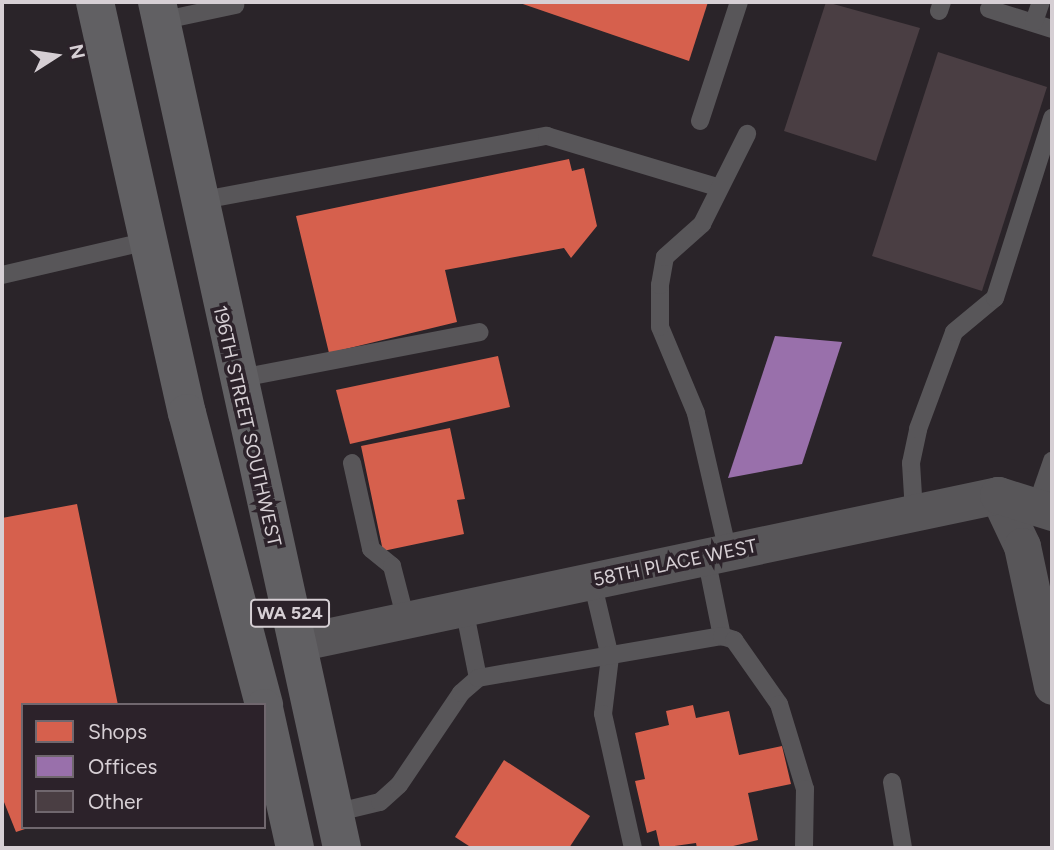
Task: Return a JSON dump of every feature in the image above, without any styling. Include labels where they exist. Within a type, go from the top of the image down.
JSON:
[{"type":"main road","points":[[95,2],[148,241],[263,703]]},
{"type":"main road","name":"196TH STREET SOUTHWEST","points":[[159,11],[217,298],[338,831]]},
{"type":"main road","points":[[148,241],[176,248],[217,298]]},
{"type":"main road","points":[[233,589],[250,591],[280,642],[297,643]]},
{"type":"main road","points":[[266,715],[295,848]]},
{"type":"street","name":"58TH PLACE WEST","points":[[297,643],[998,495],[1044,509]]},
{"type":"street","points":[[998,495],[1022,546],[1052,686]]},
{"type":"lane","points":[[700,121],[739,2]]},
{"type":"lane","points":[[1034,22],[1041,2]]},
{"type":"lane","points":[[159,11],[235,5]]},
{"type":"lane","points":[[989,9],[1052,29]]},
{"type":"lane","points":[[914,512],[911,463],[918,429],[954,332],[995,298],[1052,118]]},
{"type":"lane","points":[[722,636],[717,554],[696,413],[660,327],[666,257],[702,224],[717,187],[747,134]]},
{"type":"lane","points":[[198,201],[547,136],[717,187]]},
{"type":"lane","points":[[2,275],[148,241]]},
{"type":"lane","points":[[236,379],[480,332]]},
{"type":"lane","points":[[1044,509],[1052,461]]},
{"type":"lane","points":[[352,463],[371,549],[391,566],[406,620]]},
{"type":"lane","points":[[592,581],[610,657],[603,713],[633,848]]},
{"type":"lane","points":[[464,608],[478,678]]},
{"type":"lane","points":[[338,831],[380,803],[399,785],[461,693],[478,678],[722,636],[734,640],[779,704],[805,789],[804,848]]},
{"type":"lane","points":[[892,782],[903,848]]},
{"type":"building: Shops","points":[[517,2],[708,2],[689,61]]},
{"type":"building: Shops","points":[[569,159],[572,171],[584,168],[597,226],[571,258],[564,248],[445,270],[457,322],[329,353],[296,216]]},
{"type":"building: Shops","points":[[498,356],[510,407],[350,444],[336,390]]},
{"type":"building: Shops","points":[[450,428],[465,499],[457,500],[464,534],[383,551],[361,446]]},
{"type":"building: Shops","points":[[77,504],[118,703],[21,703],[21,829],[25,829],[16,832],[2,797],[2,518]]},
{"type":"building: Shops","points":[[693,705],[696,718],[729,711],[739,755],[782,746],[791,784],[748,793],[758,840],[725,848],[697,848],[696,843],[660,848],[656,830],[647,833],[635,781],[645,779],[635,733],[669,725],[666,711]]},
{"type":"building: Shops","points":[[504,760],[590,816],[569,848],[472,848],[455,837]]},
{"type":"building: Offices","points":[[775,336],[842,342],[802,464],[728,478]]},
{"type":"building: Other","points":[[826,2],[920,28],[876,161],[784,131]]},
{"type":"building: Other","points":[[938,52],[1047,87],[982,291],[872,256]]}]
